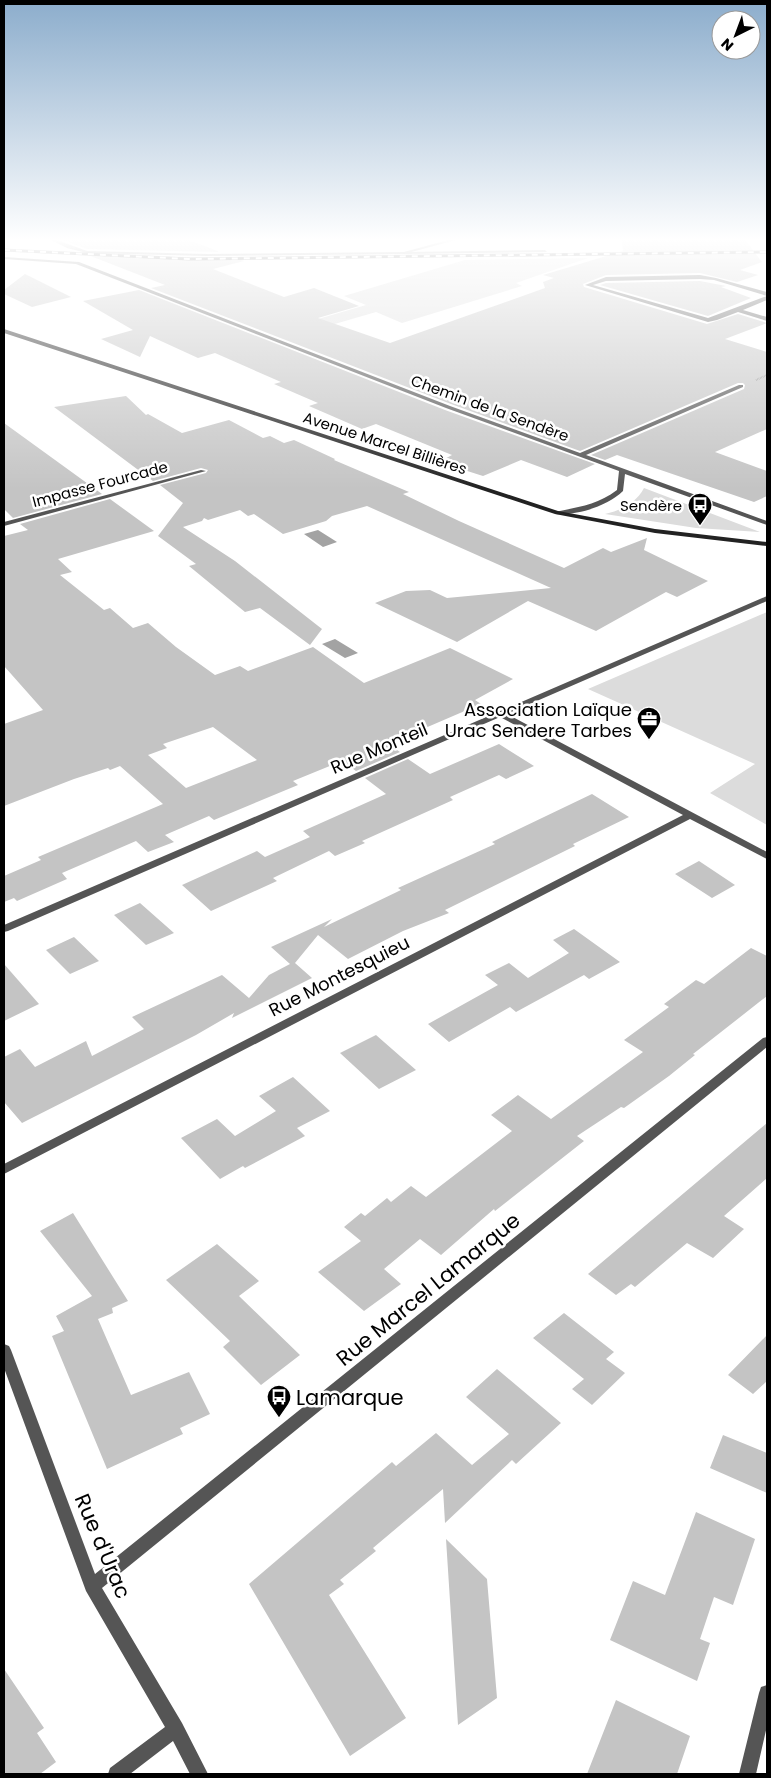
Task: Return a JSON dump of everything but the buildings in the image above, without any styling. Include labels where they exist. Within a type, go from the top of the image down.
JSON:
[{"type":"street","name":"Chemin de la Sendère","points":[[232,323],[448,407],[767,523]]},
{"type":"street","name":"Avenue Marcel Billières","points":[[4,332],[557,512],[647,530],[767,544]]},
{"type":"street","points":[[580,455],[742,386]]},
{"type":"street","name":"Impasse Fourcade","points":[[4,524],[203,471]]},
{"type":"street","points":[[557,512],[584,509],[608,501],[620,491],[622,471]]},
{"type":"street","name":"Rue Monteil","points":[[4,929],[767,598]]},
{"type":"street","points":[[500,714],[767,856]]},
{"type":"street","name":"Rue Montesquieu","points":[[4,1169],[690,815]]},
{"type":"street","name":"Rue Marcel Lamarque","points":[[92,1586],[767,1041]]},
{"type":"street","name":"Rue d'Urac","points":[[4,1350],[92,1586],[176,1729],[199,1774]]},
{"type":"street","points":[[747,1774],[767,1694]]},
{"type":"street","points":[[116,1774],[176,1729]]},
{"type":"shaded area","points":[[304,323],[338,323],[290,337],[277,331]]},
{"type":"shaded area","points":[[644,488],[760,532],[696,528],[605,514],[628,505],[637,498]]},
{"type":"shaded area","points":[[318,530],[337,542],[323,547],[304,534]]},
{"type":"shaded area","points":[[767,612],[767,825],[710,793],[755,764],[588,689]]},
{"type":"shaded area","points":[[335,639],[358,653],[345,658],[322,644]]},
{"type":"place","name":"Sendère","points":[[700,526]]},
{"type":"place","name":"Association Laïque Urac Sendere Tarbes","points":[[649,740]]},
{"type":"place","name":"Lamarque","points":[[279,1418]]}]
